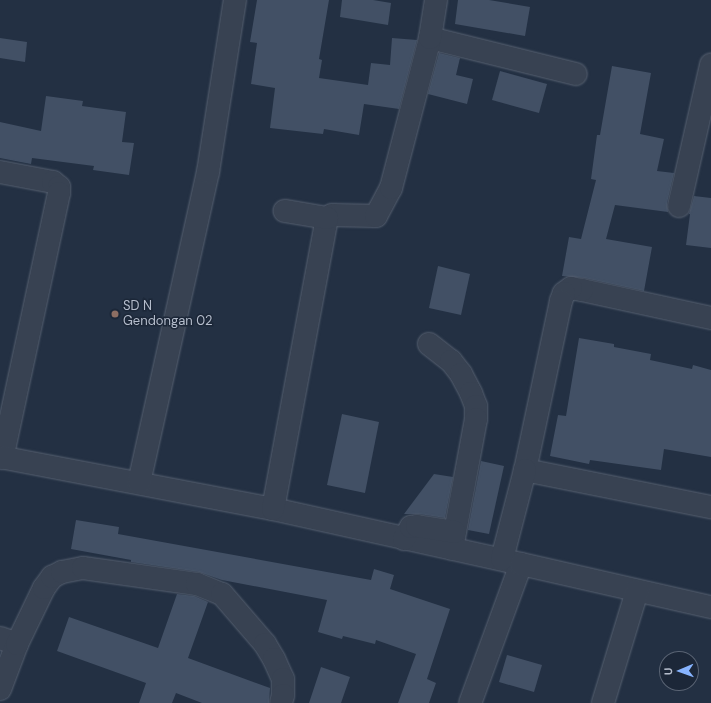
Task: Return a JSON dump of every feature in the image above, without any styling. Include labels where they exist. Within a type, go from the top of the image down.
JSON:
[{"type":"street","points":[[139,483],[208,172],[235,0]]},
{"type":"street","points":[[285,211],[327,218],[332,215],[376,216],[391,188],[430,38],[436,0]]},
{"type":"street","points":[[430,38],[576,74]]},
{"type":"street","points":[[679,206],[711,65]]},
{"type":"street","points":[[0,172],[53,182],[59,186],[59,193],[1,458],[273,509],[404,539],[454,540],[512,562],[637,591],[711,606]]},
{"type":"street","points":[[273,509],[327,218]]},
{"type":"street","points":[[470,703],[512,562],[525,470],[561,301],[564,293],[571,288],[711,318]]},
{"type":"street","points":[[429,344],[451,361],[461,374],[476,406],[476,419],[454,540]]},
{"type":"street","points":[[525,470],[711,507]]},
{"type":"street","points":[[0,689],[9,641],[44,588],[52,577],[62,572],[83,568],[197,584],[222,594],[265,644],[274,659],[283,680],[283,695],[281,703]]},
{"type":"street","points":[[603,703],[637,591]]},
{"type":"building","points":[[257,0],[329,0],[319,59],[322,60],[319,78],[368,85],[371,63],[390,65],[392,38],[417,40],[399,109],[364,104],[359,135],[324,129],[323,134],[270,128],[275,88],[251,84],[257,43],[250,42]]},
{"type":"building","points":[[342,0],[373,0],[391,3],[388,25],[340,17]]},
{"type":"building","points":[[458,0],[489,0],[530,7],[525,36],[455,24]]},
{"type":"building","points":[[0,38],[27,42],[25,62],[0,58]]},
{"type":"building","points":[[439,53],[460,58],[456,75],[473,79],[467,104],[428,94]]},
{"type":"building","points":[[612,66],[651,73],[640,134],[664,139],[657,171],[674,173],[667,203],[668,212],[615,205],[606,239],[652,247],[644,291],[584,278],[562,276],[569,237],[581,239],[596,180],[591,179],[597,135],[600,135]]},
{"type":"building","points":[[500,71],[547,84],[539,113],[492,100]]},
{"type":"building","points":[[46,96],[83,101],[82,106],[126,112],[122,142],[134,143],[129,175],[93,170],[94,166],[32,158],[31,164],[0,158],[0,122],[41,131]]},
{"type":"building","points":[[694,196],[711,198],[711,248],[686,245],[689,214]]},
{"type":"building","points":[[438,266],[470,274],[461,315],[429,308]]},
{"type":"building","points":[[579,338],[614,344],[614,347],[651,354],[650,360],[692,369],[693,365],[711,370],[711,457],[664,449],[661,470],[590,460],[589,464],[550,456],[558,415],[566,416]]},
{"type":"building","points":[[342,414],[379,422],[365,493],[327,485]]},
{"type":"building","points":[[481,461],[504,466],[489,534],[468,530]]},
{"type":"building","points":[[434,474],[453,477],[445,518],[419,514],[404,514]]},
{"type":"building","points":[[76,520],[119,527],[118,534],[371,580],[374,569],[394,575],[390,589],[450,609],[427,679],[436,683],[429,703],[398,703],[416,654],[376,640],[375,644],[343,636],[342,639],[318,632],[327,600],[222,580],[199,572],[131,562],[131,560],[71,549]]},
{"type":"building","points":[[177,594],[194,596],[208,602],[188,658],[270,688],[269,703],[202,703],[176,693],[172,703],[139,703],[146,683],[57,651],[69,617],[158,648]]},
{"type":"building","points":[[507,655],[542,665],[534,692],[499,682]]},
{"type":"building","points":[[321,667],[350,677],[341,703],[309,703]]},
{"type":"place","name":"SD N Gendongan 02","points":[[115,314]]}]
